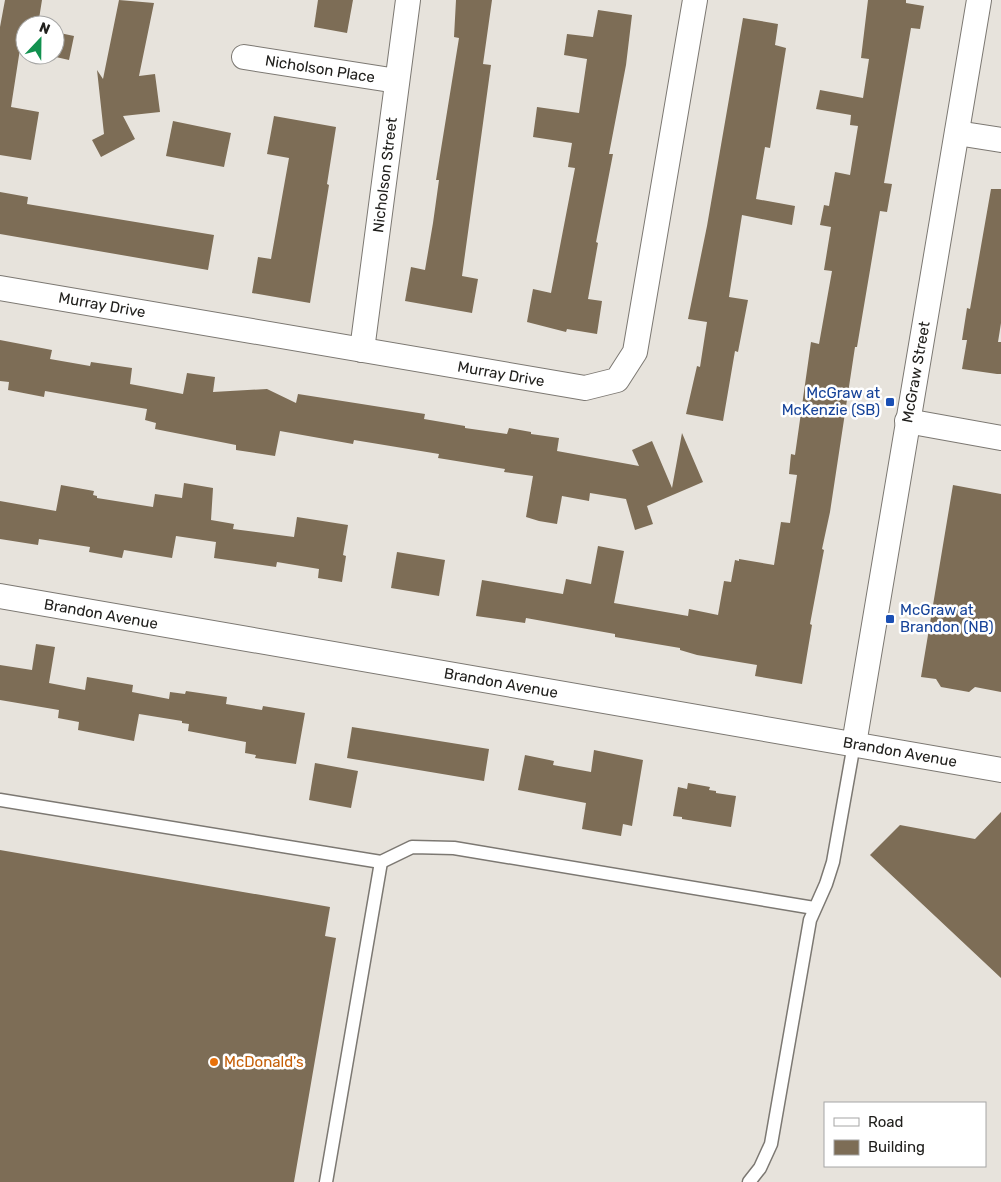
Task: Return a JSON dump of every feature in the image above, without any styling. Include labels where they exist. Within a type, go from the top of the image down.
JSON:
[{"type":"street","name":"Nicholson Street","points":[[362,350],[408,0]]},
{"type":"street","name":"Murray Drive","points":[[0,288],[584,388],[617,380],[635,352],[695,0]]},
{"type":"street","name":"McGraw Street","points":[[854,744],[979,0]]},
{"type":"street","name":"Nicholson Place","points":[[244,57],[397,81]]},
{"type":"street","points":[[956,134],[1001,140]]},
{"type":"street","points":[[907,421],[1001,438]]},
{"type":"street","name":"Brandon Avenue","points":[[0,596],[1001,770]]},
{"type":"lane","points":[[750,1182],[760,1168],[771,1144],[810,920],[826,884],[833,862],[854,744]]},
{"type":"lane","points":[[0,800],[381,862],[412,847],[454,848],[814,908]]},
{"type":"lane","points":[[326,1182],[381,862]]},
{"type":"building","points":[[5,0],[42,0],[40,15],[15,15],[15,65],[18,65],[11,107],[39,112],[31,160],[0,155],[0,27]]},
{"type":"building","points":[[119,0],[154,3],[139,76],[155,74],[160,112],[123,116],[135,139],[101,157],[92,140],[104,134],[97,70],[103,79]]},
{"type":"building","points":[[318,0],[353,0],[347,33],[314,27]]},
{"type":"building","points":[[456,0],[492,0],[483,64],[491,65],[462,276],[478,279],[472,313],[405,301],[411,267],[425,270],[433,223],[439,180],[436,180],[459,38],[454,37]]},
{"type":"building","points":[[868,0],[906,0],[906,3],[924,6],[920,29],[911,28],[884,183],[892,184],[887,212],[880,211],[857,347],[855,347],[802,684],[755,676],[757,665],[697,655],[680,650],[680,648],[615,637],[615,634],[526,618],[525,623],[476,616],[482,580],[563,594],[566,579],[591,584],[598,546],[624,551],[614,603],[688,616],[689,609],[718,615],[724,581],[731,582],[735,560],[739,561],[739,559],[774,565],[781,522],[790,523],[797,475],[789,474],[791,454],[795,455],[811,342],[819,344],[832,271],[824,270],[831,227],[820,225],[824,205],[829,206],[835,172],[850,175],[858,126],[850,125],[851,115],[816,109],[820,90],[863,98],[869,59],[861,58]]},
{"type":"building","points":[[598,10],[632,15],[626,65],[609,154],[613,154],[596,242],[598,243],[588,299],[602,301],[597,334],[567,329],[566,332],[527,322],[533,289],[551,293],[575,168],[568,167],[572,143],[533,137],[537,107],[579,113],[587,59],[564,55],[567,34],[593,37]]},
{"type":"building","points":[[743,18],[778,24],[775,45],[786,48],[770,148],[765,147],[756,199],[795,206],[792,225],[742,215],[729,297],[748,300],[738,352],[735,351],[723,421],[686,414],[697,366],[700,367],[707,322],[688,319],[707,226]]},
{"type":"building","points":[[65,34],[74,36],[69,60],[65,59]]},
{"type":"building","points":[[274,116],[336,127],[327,184],[329,185],[310,303],[252,293],[258,257],[271,259],[289,158],[267,154]]},
{"type":"building","points":[[173,121],[231,133],[224,167],[166,156]]},
{"type":"building","points":[[991,189],[1001,189],[1001,323],[998,342],[1001,342],[1001,374],[962,369],[967,340],[962,340],[967,308],[970,309]]},
{"type":"building","points":[[0,192],[28,197],[27,204],[214,235],[208,270],[0,234]]},
{"type":"building","points":[[0,340],[52,350],[50,359],[90,366],[91,362],[132,368],[130,384],[183,394],[187,373],[215,377],[213,392],[267,389],[296,403],[298,394],[425,414],[424,419],[465,426],[465,428],[507,434],[509,428],[531,432],[531,434],[559,438],[557,451],[639,466],[632,450],[652,441],[672,488],[682,433],[703,482],[647,506],[653,524],[635,530],[626,499],[590,493],[589,501],[562,496],[557,524],[539,521],[526,517],[533,476],[504,472],[505,469],[438,458],[439,454],[354,440],[353,444],[280,431],[275,456],[236,450],[236,445],[155,429],[156,423],[145,420],[147,409],[45,391],[44,397],[8,390],[9,382],[0,381]]},
{"type":"building","points":[[184,483],[213,488],[211,520],[234,524],[233,529],[294,537],[297,517],[348,525],[343,555],[346,556],[342,582],[318,578],[319,569],[277,562],[276,567],[214,558],[216,542],[176,536],[172,558],[124,550],[122,558],[89,552],[90,547],[39,539],[38,545],[0,539],[0,501],[56,511],[61,485],[94,491],[93,495],[97,496],[97,498],[153,507],[155,494],[182,498]]},
{"type":"building","points":[[953,485],[1001,494],[1001,692],[975,687],[969,692],[941,687],[936,679],[921,677]]},
{"type":"building","points":[[397,552],[445,560],[439,596],[391,588]]},
{"type":"building","points":[[36,644],[55,647],[49,683],[85,690],[87,677],[133,685],[132,692],[169,699],[170,692],[185,694],[186,691],[227,697],[226,704],[262,710],[263,706],[305,713],[296,764],[255,758],[256,755],[245,753],[246,742],[188,731],[189,724],[182,723],[182,721],[139,714],[134,741],[78,730],[79,722],[58,718],[59,710],[0,700],[0,665],[32,670]]},
{"type":"building","points":[[352,727],[489,749],[484,781],[347,758]]},
{"type":"building","points":[[594,750],[643,760],[632,826],[623,824],[621,836],[582,829],[586,803],[518,790],[525,755],[554,761],[553,765],[591,772]]},
{"type":"building","points":[[315,763],[358,771],[351,808],[309,800]]},
{"type":"building","points":[[688,783],[710,787],[709,790],[716,791],[716,793],[736,796],[731,827],[673,816],[678,787],[687,789]]},
{"type":"building","points":[[1001,812],[1001,978],[870,855],[900,825],[975,839]]},
{"type":"building","points":[[0,850],[330,907],[325,936],[336,938],[294,1182],[0,1182]]},
{"type":"place","name":"McGraw at McKenzie (SB)","points":[[890,402]]},
{"type":"place","name":"McGraw at Brandon (NB)","points":[[890,619]]},
{"type":"place","name":"McDonald's","points":[[214,1062]]}]
